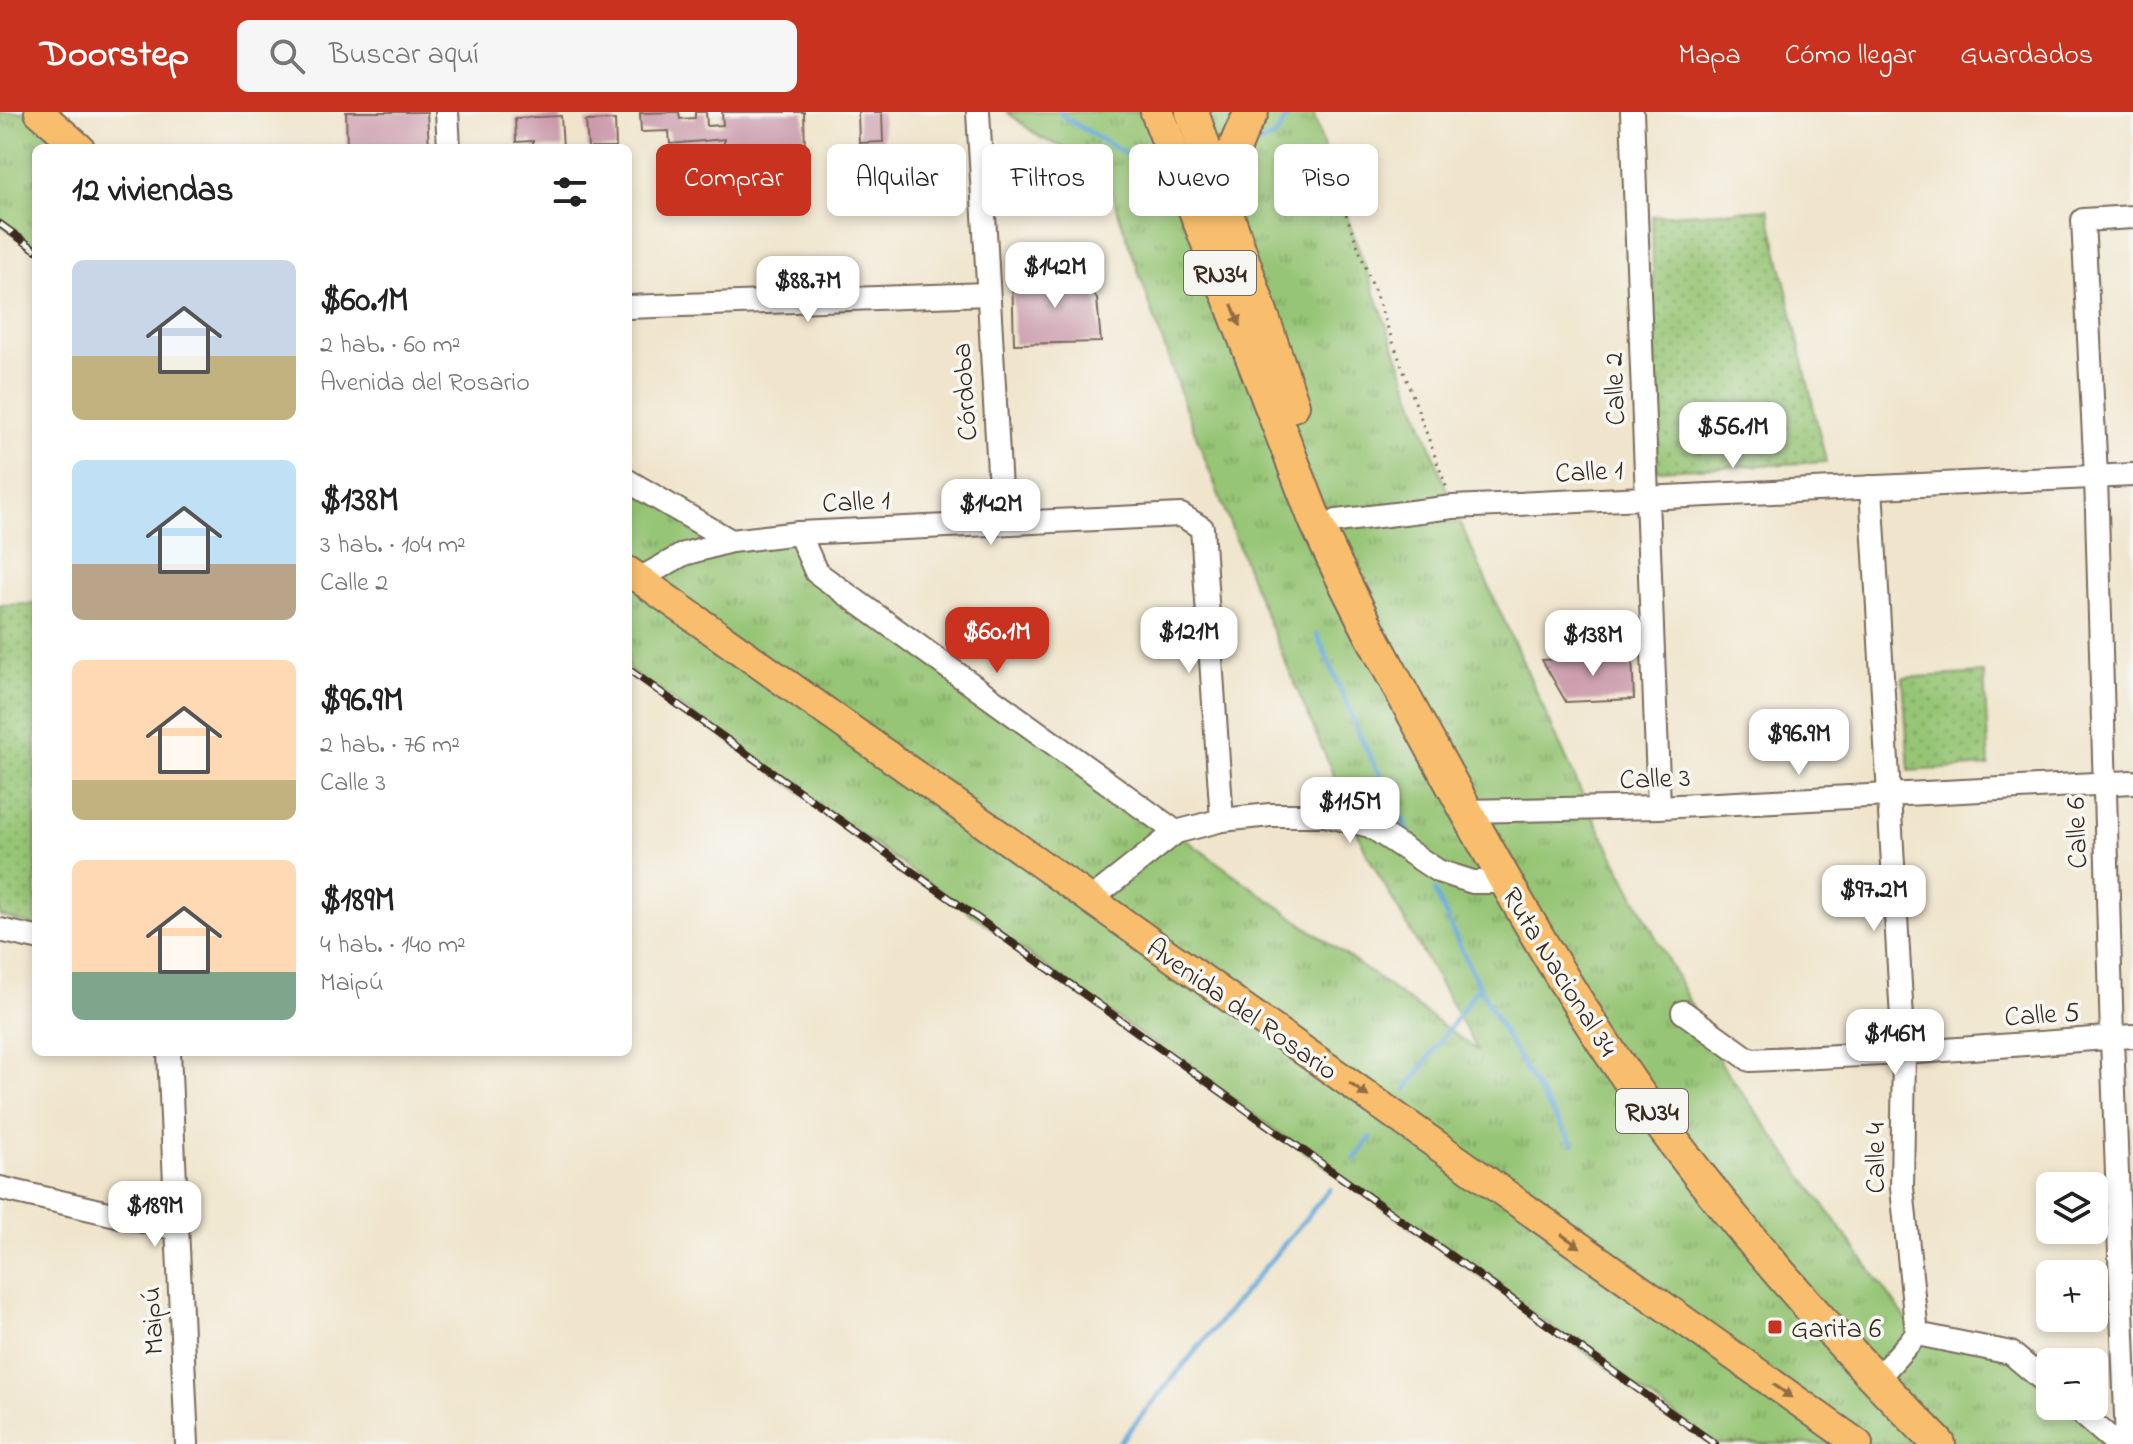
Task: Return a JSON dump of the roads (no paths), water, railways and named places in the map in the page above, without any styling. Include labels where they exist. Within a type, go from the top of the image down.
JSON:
[{"type":"highway","name":"Ruta Nacional 34","points":[[1157,112],[1315,520],[1344,583],[1505,882],[1593,1027],[1658,1121],[1804,1302],[1939,1444]]},
{"type":"highway","name":"Ruta Nacional 34","points":[[1192,112],[1295,411],[1425,735]]},
{"type":"highway","name":"RN34","points":[[1252,112],[1232,154],[1229,181],[1236,219],[1261,309]]},
{"type":"main road","points":[[39,112],[75,144]]},
{"type":"main road","name":"Avenida del Rosario","points":[[634,575],[1858,1444]]},
{"type":"street","points":[[447,112],[449,144]]},
{"type":"street","name":"Córdoba","points":[[978,112],[1002,523]]},
{"type":"street","name":"Calle 2","points":[[1632,112],[1659,807]]},
{"type":"street","name":"Calle 6","points":[[2127,1444],[2122,1037],[2104,782],[2096,476],[2083,220],[2133,217]]},
{"type":"street","points":[[632,307],[987,294]]},
{"type":"street","name":"Calle 1","points":[[1337,521],[1453,507],[2133,475]]},
{"type":"street","points":[[632,483],[731,541]]},
{"type":"street","name":"Calle 4","points":[[1871,487],[1904,1053],[1902,1188],[1917,1334]]},
{"type":"street","name":"Calle 1","points":[[634,575],[684,554],[731,541],[799,533],[1181,515],[1202,528],[1222,820]]},
{"type":"street","points":[[799,533],[816,572],[1176,832]]},
{"type":"street","name":"Calle 3","points":[[1466,811],[1659,807],[2133,782]]},
{"type":"street","points":[[1090,900],[1176,832],[1222,820],[1270,815],[1325,815],[1370,826],[1438,871],[1473,882],[1505,882]]},
{"type":"street","points":[[0,930],[32,937]]},
{"type":"street","name":"Calle 5","points":[[1683,1012],[1750,1060],[1904,1053],[2122,1037]]},
{"type":"street","name":"Maipú","points":[[169,1056],[187,1444]]},
{"type":"street","points":[[0,1188],[177,1229]]},
{"type":"street","points":[[1876,1380],[1917,1334],[2011,1353],[2036,1374]]},
{"type":"street","points":[[2089,1420],[2117,1444]]},
{"type":"waterway","points":[[1060,112],[1065,118],[1129,156]]},
{"type":"waterway","points":[[1258,144],[1276,136],[1290,112]]},
{"type":"waterway","points":[[1317,634],[1359,734],[1416,847]]},
{"type":"waterway","points":[[1435,891],[1498,1021],[1573,1144]]},
{"type":"waterway","points":[[1407,1089],[1479,986]]},
{"type":"waterway","points":[[1355,1159],[1371,1137]]},
{"type":"waterway","points":[[1118,1444],[1330,1189]]},
{"type":"railway","points":[[0,224],[32,247]]},
{"type":"railway","points":[[632,672],[1715,1444]]},
{"type":"place","name":"Garita 6","points":[[1775,1327]]}]
